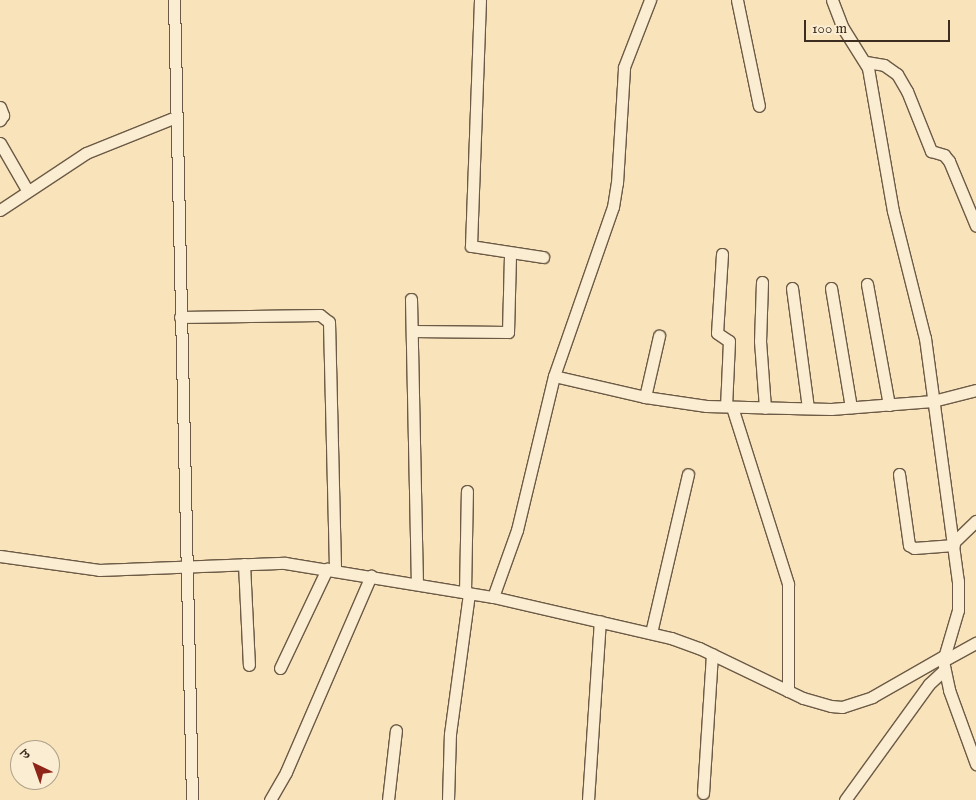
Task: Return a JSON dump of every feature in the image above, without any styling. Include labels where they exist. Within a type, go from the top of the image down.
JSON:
[{"type":"street","points":[[174,0],[185,567],[192,800]]},
{"type":"street","points":[[480,0],[470,246],[510,253],[543,256]]},
{"type":"street","points":[[492,597],[517,530],[554,376],[613,207],[618,183],[624,67],[650,0]]},
{"type":"street","points":[[737,0],[759,106]]},
{"type":"street","points":[[832,0],[848,36],[866,62],[893,211],[925,338],[953,544],[958,610],[944,663],[845,800]]},
{"type":"street","points":[[866,62],[884,65],[897,74],[907,90],[932,151],[944,155],[949,161],[976,226]]},
{"type":"street","points":[[0,108],[3,115],[0,120]]},
{"type":"street","points":[[0,210],[27,190],[104,144],[176,117]]},
{"type":"street","points":[[0,143],[27,190]]},
{"type":"street","points":[[412,331],[508,332],[510,253]]},
{"type":"street","points":[[722,254],[717,333],[729,341],[729,407],[788,584],[788,691]]},
{"type":"street","points":[[762,282],[760,341],[765,408]]},
{"type":"street","points":[[867,284],[889,405]]},
{"type":"street","points":[[792,288],[808,408]]},
{"type":"street","points":[[831,288],[851,407]]},
{"type":"street","points":[[411,298],[417,584]]},
{"type":"street","points":[[180,317],[320,315],[328,322],[331,570],[280,668]]},
{"type":"street","points":[[645,396],[659,336]]},
{"type":"street","points":[[554,376],[645,396],[729,407],[808,408],[889,405],[933,401],[976,390]]},
{"type":"street","points":[[651,632],[688,474]]},
{"type":"street","points":[[899,474],[909,545],[914,548],[953,544],[976,521]]},
{"type":"street","points":[[448,800],[450,734],[467,593],[467,490]]},
{"type":"street","points":[[0,556],[99,570],[285,563],[492,597],[651,632],[712,654],[788,691],[820,704],[842,707],[872,697],[944,663],[976,643]]},
{"type":"street","points":[[244,564],[249,665]]},
{"type":"street","points":[[270,800],[286,772],[372,576]]},
{"type":"street","points":[[588,800],[600,621]]},
{"type":"street","points":[[703,793],[712,654]]},
{"type":"street","points":[[944,663],[976,764]]},
{"type":"street","points":[[388,800],[396,730]]}]
